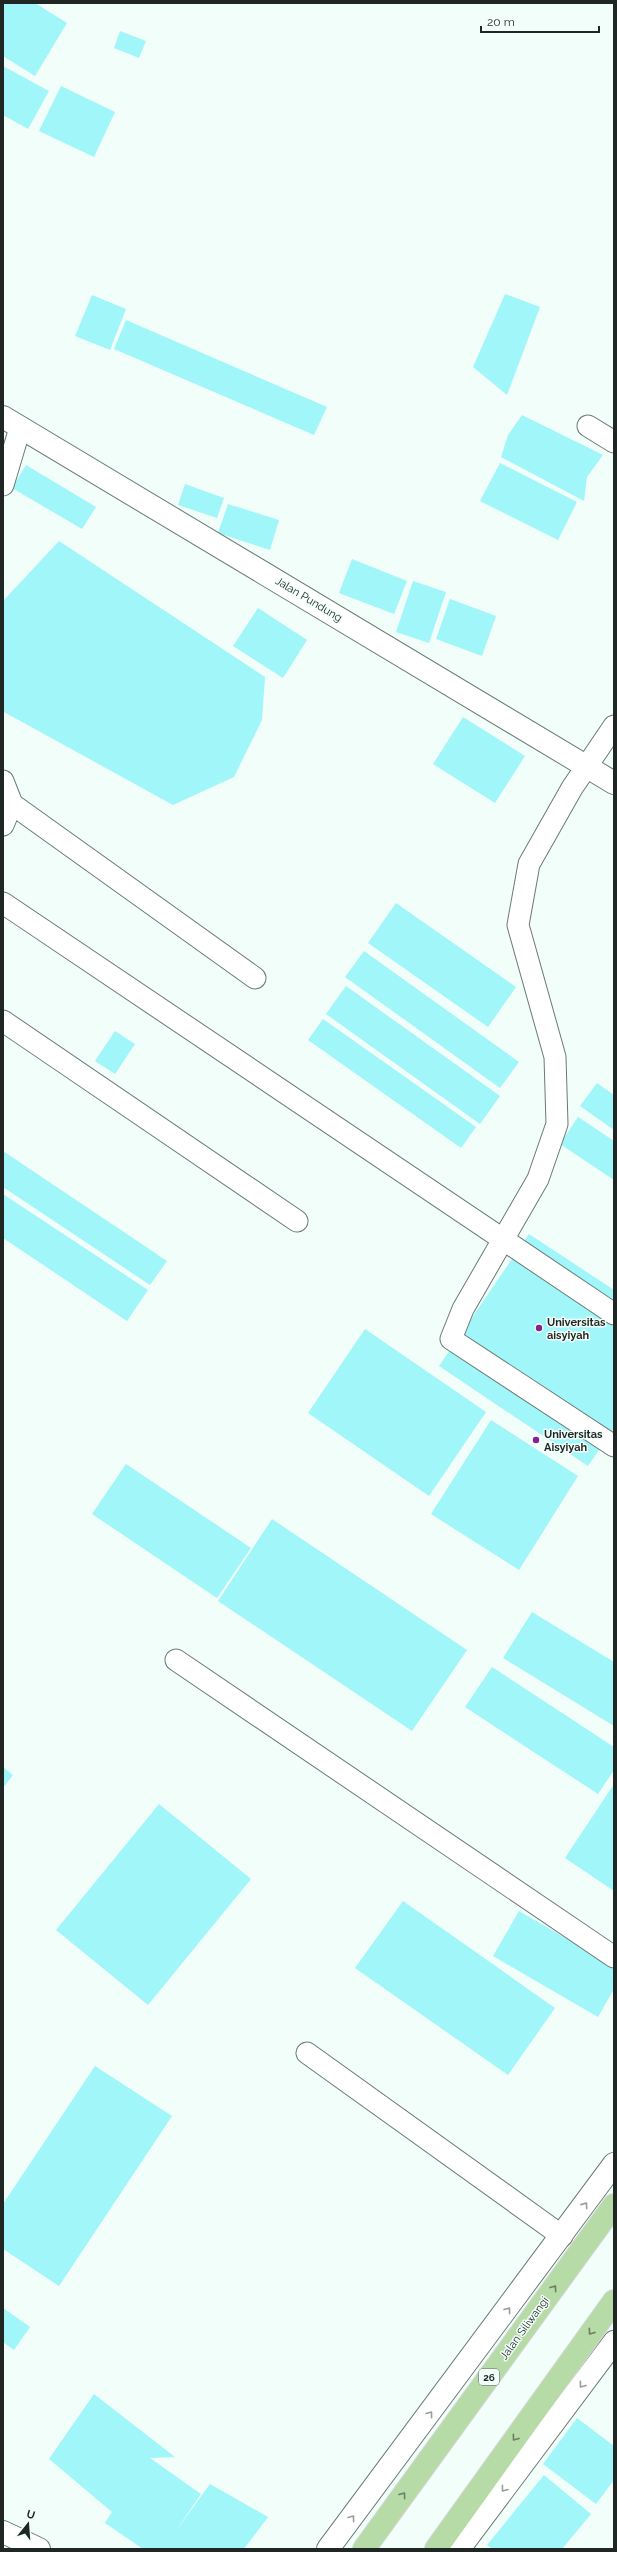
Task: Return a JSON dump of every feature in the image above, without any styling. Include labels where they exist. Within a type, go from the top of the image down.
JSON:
[{"type":"highway","name":"Jalan Siliwangi","points":[[364,2549],[614,2204]]},
{"type":"highway","points":[[436,2549],[614,2301]]},
{"type":"street","name":"Jalan Pundung","points":[[12,423],[275,578],[586,768],[614,783]]},
{"type":"street","points":[[328,2549],[614,2164]]},
{"type":"street","points":[[459,2549],[614,2342]]},
{"type":"street","points":[[3,2532],[39,2549]]},
{"type":"lane","points":[[3,485],[12,423]]},
{"type":"lane","points":[[588,426],[614,442]]},
{"type":"lane","points":[[614,726],[572,788],[529,864],[518,925],[555,1057],[557,1124],[538,1179],[463,1309],[451,1339],[614,1446]]},
{"type":"lane","points":[[3,781],[12,804],[255,978]]},
{"type":"lane","points":[[3,825],[12,804]]},
{"type":"lane","points":[[3,903],[614,1314]]},
{"type":"lane","points":[[3,1021],[297,1221]]},
{"type":"lane","points":[[176,1660],[614,1957]]},
{"type":"lane","points":[[307,2053],[562,2236]]},
{"type":"building","points":[[3,3],[35,3],[67,23],[35,76],[3,56]]},
{"type":"building","points":[[120,31],[146,41],[139,58],[114,48]]},
{"type":"building","points":[[3,66],[49,91],[28,129],[3,115]]},
{"type":"building","points":[[61,86],[115,112],[94,157],[39,131]]},
{"type":"building","points":[[505,294],[540,307],[507,395],[473,367]]},
{"type":"building","points":[[92,295],[126,309],[110,350],[75,336]]},
{"type":"building","points":[[126,320],[327,407],[314,435],[114,349]]},
{"type":"building","points":[[522,415],[603,455],[587,477],[584,501],[501,457],[508,435]]},
{"type":"building","points":[[500,463],[577,502],[558,540],[480,501]]},
{"type":"building","points":[[26,465],[96,507],[82,529],[12,488]]},
{"type":"building","points":[[185,484],[224,498],[217,518],[178,505]]},
{"type":"building","points":[[228,504],[279,520],[270,550],[218,533]]},
{"type":"building","points":[[59,541],[265,677],[262,720],[234,777],[173,805],[4,712],[3,601]]},
{"type":"building","points":[[352,559],[407,581],[394,614],[339,593]]},
{"type":"building","points":[[413,581],[446,592],[429,643],[396,632]]},
{"type":"building","points":[[450,599],[496,616],[482,656],[436,639]]},
{"type":"building","points":[[258,608],[307,640],[283,678],[233,646]]},
{"type":"building","points":[[463,717],[525,756],[495,803],[433,764]]},
{"type":"building","points":[[396,903],[516,987],[488,1027],[368,943]]},
{"type":"building","points":[[364,951],[519,1062],[500,1088],[345,977]]},
{"type":"building","points":[[346,986],[500,1096],[480,1124],[326,1014]]},
{"type":"building","points":[[323,1019],[476,1127],[461,1148],[308,1040]]},
{"type":"building","points":[[115,1031],[135,1044],[115,1074],[95,1061]]},
{"type":"building","points":[[597,1083],[614,1095],[614,1130],[580,1106]]},
{"type":"building","points":[[578,1117],[614,1141],[614,1180],[560,1144]]},
{"type":"building","points":[[3,1151],[167,1261],[150,1285],[3,1187]]},
{"type":"building","points":[[3,1194],[148,1290],[127,1321],[3,1238]]},
{"type":"building","name":"Universitas aisyiyah","points":[[529,1234],[614,1290],[614,1428],[588,1466],[439,1366]]},
{"type":"building","points":[[365,1329],[486,1412],[429,1496],[308,1413]]},
{"type":"building","points":[[491,1420],[578,1476],[519,1570],[431,1514]]},
{"type":"building","points":[[126,1464],[251,1548],[217,1598],[92,1514]]},
{"type":"building","points":[[272,1519],[467,1650],[412,1731],[218,1601]]},
{"type":"building","points":[[532,1612],[614,1662],[614,1726],[503,1658]]},
{"type":"building","points":[[492,1667],[614,1747],[614,1770],[598,1794],[465,1707]]},
{"type":"building","points":[[3,1767],[13,1775],[3,1788]]},
{"type":"building","points":[[614,1784],[614,1891],[565,1858]]},
{"type":"building","points":[[159,1804],[251,1879],[148,2005],[56,1930]]},
{"type":"building","points":[[403,1901],[555,2008],[508,2075],[355,1968]]},
{"type":"building","points":[[519,1911],[614,1966],[614,1989],[598,2017],[493,1956]]},
{"type":"building","points":[[95,2066],[172,2116],[59,2286],[3,2249],[3,2204]]},
{"type":"building","points":[[3,2308],[30,2327],[14,2350],[3,2342]]},
{"type":"building","points":[[94,2394],[175,2457],[150,2458],[201,2494],[175,2532],[210,2484],[268,2517],[244,2549],[143,2549],[105,2523],[112,2512],[49,2459]]},
{"type":"building","points":[[577,2418],[614,2446],[614,2480],[596,2504],[543,2464]]},
{"type":"building","points":[[544,2475],[591,2514],[562,2549],[492,2549],[487,2545]]},
{"type":"place","name":"Universitas aisyiyah","points":[[539,1328]]},
{"type":"place","name":"Universitas Aisyiyah","points":[[536,1440]]}]
